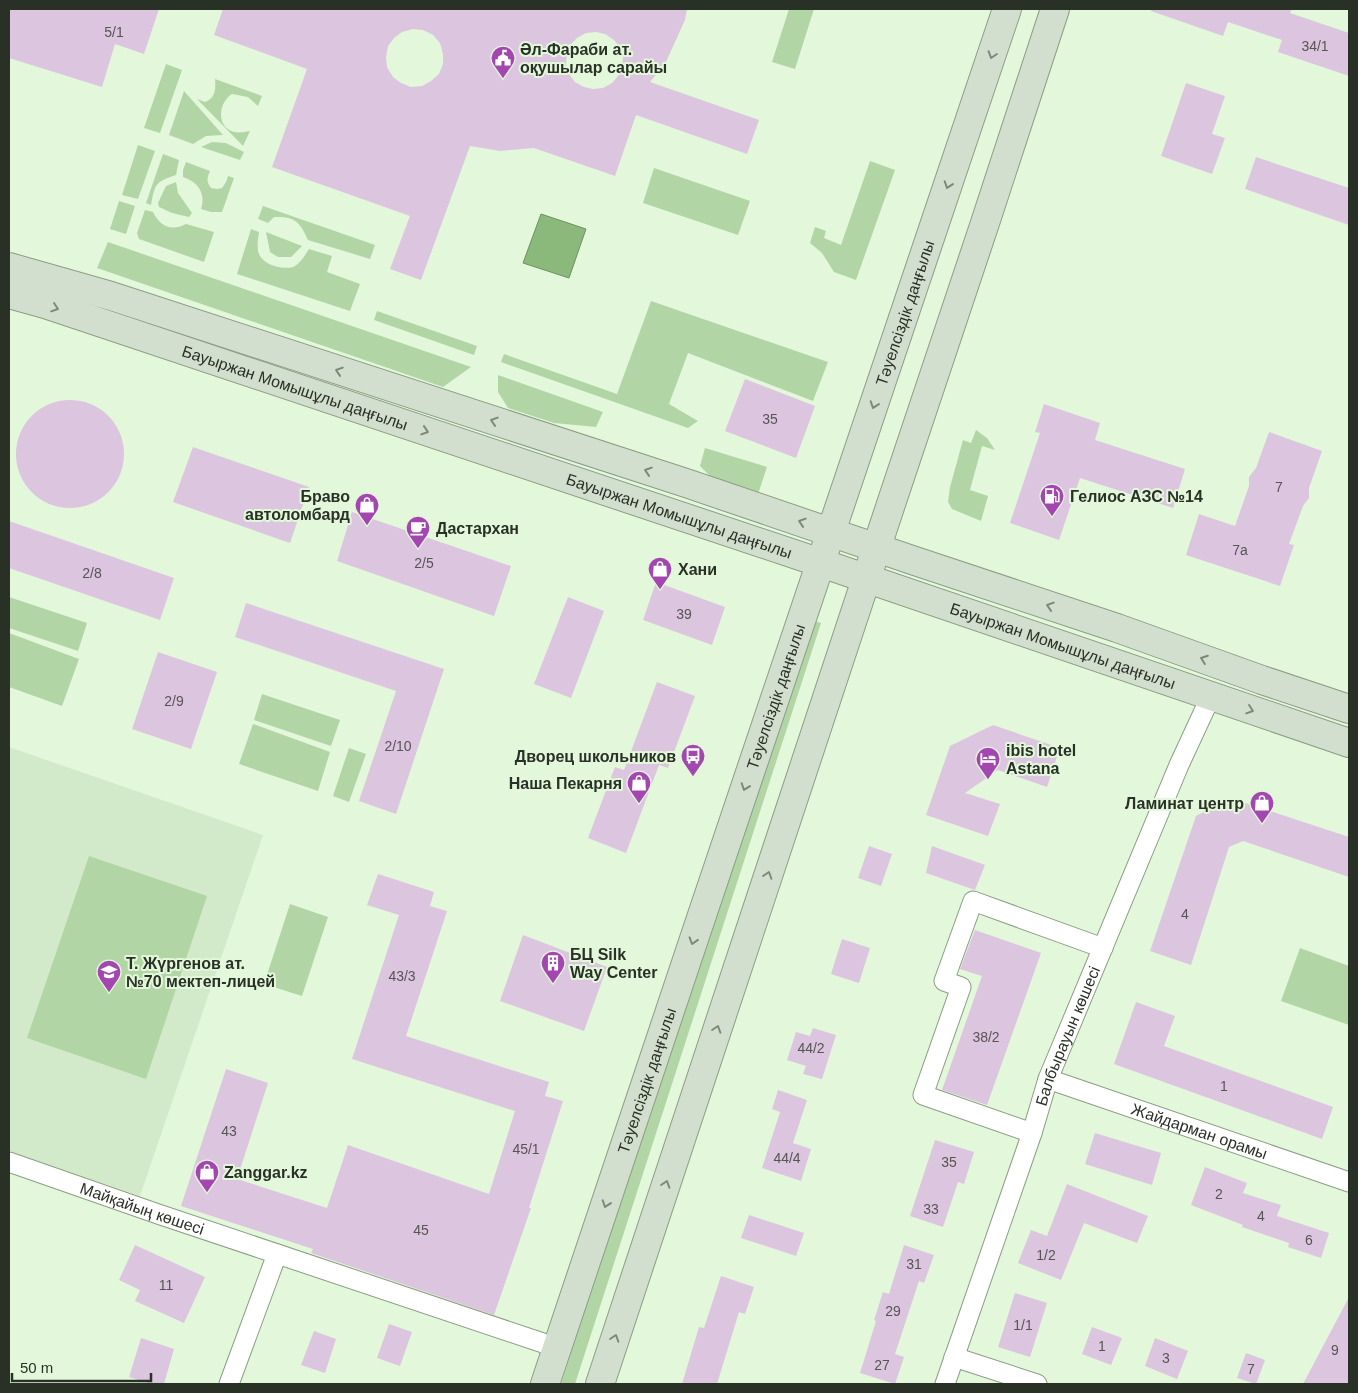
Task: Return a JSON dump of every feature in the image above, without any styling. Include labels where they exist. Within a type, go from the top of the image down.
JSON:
[{"type":"main road","name":"Тәуелсіздік даңғылы","points":[[546,1384],[1007,9]]},
{"type":"main road","points":[[600,1384],[1055,9]]},
{"type":"main road","name":"Бауыржан Момышұлы даңғылы","points":[[9,267],[120,299],[686,483],[1117,628],[1349,709]]},
{"type":"main road","name":"Бауыржан Момышұлы даңғылы","points":[[9,294],[45,304],[821,562],[1349,743]]},
{"type":"street","name":"Балбырауын көшесі","points":[[945,1384],[1032,1133],[1048,1079],[1179,765],[1211,696]]},
{"type":"street","points":[[1032,1133],[923,1095],[961,987],[944,981],[973,901],[1103,948]]},
{"type":"street","name":"Жайдарман орамы","points":[[1048,1079],[1349,1182]]},
{"type":"street","name":"Майқайың көшесі","points":[[9,1162],[558,1348]]},
{"type":"street","points":[[229,1384],[277,1254]]},
{"type":"street","points":[[954,1357],[1037,1384]]},
{"type":"shaded area","points":[[789,9],[814,9],[795,69],[772,62]]},
{"type":"shaded area","points":[[166,64],[182,70],[160,133],[144,128]]},
{"type":"shaded area","points":[[215,79],[262,96],[258,106],[248,97],[232,94],[224,103],[221,115],[224,125],[234,132],[250,131],[243,146],[197,99],[205,102],[213,96]]},
{"type":"shaded area","points":[[184,91],[223,135],[206,136],[193,144],[169,135]]},
{"type":"shaded area","points":[[212,142],[226,143],[244,152],[240,160],[201,147]]},
{"type":"shaded area","points":[[138,145],[155,151],[138,199],[122,195]]},
{"type":"shaded area","points":[[163,154],[179,160],[176,175],[157,185],[151,205],[146,203]]},
{"type":"shaded area","points":[[870,161],[895,170],[856,280],[834,272],[822,253],[810,243],[815,227],[826,231],[824,238],[841,245]]},
{"type":"shaded area","points":[[186,162],[210,171],[208,183],[211,188],[222,188],[228,176],[234,178],[222,212],[211,212],[201,209],[202,198],[200,189],[193,182],[183,177]]},
{"type":"shaded area","points":[[654,168],[750,201],[738,235],[643,203]]},
{"type":"shaded area","points":[[176,182],[178,193],[192,213],[189,217],[172,213],[159,207],[158,203],[166,186]]},
{"type":"shaded area","points":[[119,201],[135,206],[126,234],[110,229]]},
{"type":"shaded area","points":[[263,206],[375,245],[370,259],[308,240],[296,221],[292,219],[274,217],[268,223],[258,219]]},
{"type":"shaded area","points":[[145,210],[153,212],[159,221],[166,226],[176,227],[186,224],[214,232],[204,262],[139,239],[137,233]]},
{"type":"shaded area","points":[[541,214],[586,229],[569,278],[523,263]]},
{"type":"shaded area","points":[[251,229],[259,232],[258,247],[260,256],[266,262],[275,266],[284,268],[296,266],[309,249],[332,256],[327,272],[360,284],[350,311],[237,274]]},
{"type":"shaded area","points":[[266,232],[302,246],[291,257],[278,257],[270,252]]},
{"type":"shaded area","points":[[108,242],[471,367],[443,387],[97,268]]},
{"type":"shaded area","points":[[651,301],[828,362],[813,401],[688,353],[669,404],[698,421],[688,428],[501,362],[504,354],[617,394]]},
{"type":"shaded area","points":[[377,311],[477,346],[474,355],[374,320]]},
{"type":"shaded area","points":[[498,375],[603,412],[596,427],[554,423],[508,408],[498,392]]},
{"type":"shaded area","points":[[976,430],[987,438],[995,450],[982,446],[970,490],[988,496],[981,521],[952,509],[948,502],[950,487],[963,440],[971,443]]},
{"type":"shaded area","points":[[705,448],[767,467],[758,494],[712,478],[700,466]]},
{"type":"shaded area","points":[[9,597],[87,623],[78,651],[9,628]]},
{"type":"shaded area","points":[[807,619],[821,623],[575,1384],[561,1384]]},
{"type":"shaded area","points":[[9,633],[79,659],[62,706],[9,687]]},
{"type":"shaded area","points":[[262,694],[340,720],[331,746],[254,720]]},
{"type":"shaded area","points":[[253,724],[330,752],[318,791],[239,764]]},
{"type":"shaded area","name":"Т. Жүргенов ат. №70 мектеп-лицей","points":[[9,747],[263,835],[140,1196],[9,1151]]},
{"type":"shaded area","points":[[349,748],[366,754],[349,802],[333,796]]},
{"type":"shaded area","points":[[89,856],[207,896],[146,1079],[27,1038]]},
{"type":"shaded area","points":[[290,904],[328,917],[302,996],[264,984]]},
{"type":"shaded area","points":[[1300,948],[1349,966],[1349,1025],[1281,1001]]},
{"type":"building","points":[[9,9],[159,9],[144,54],[115,44],[102,87],[9,58]]},
{"type":"building","points":[[223,9],[687,9],[685,20],[665,64],[650,82],[759,120],[747,154],[636,115],[615,176],[534,148],[500,151],[470,146],[421,280],[390,269],[410,216],[272,167],[307,69],[214,35]],"holes":[[[413,29],[423,30],[433,35],[440,43],[443,64],[439,74],[431,81],[422,86],[411,87],[393,77],[387,67],[386,57],[388,46],[394,38],[402,32]],[[596,32],[605,34],[614,40],[620,47],[623,57],[622,67],[612,83],[603,88],[593,89],[575,82],[569,74],[566,64],[570,45],[586,33]]]},
{"type":"building","points":[[1151,9],[1292,9],[1290,13],[1349,33],[1349,76],[1278,52],[1282,40],[1228,22],[1223,36],[1151,11]]},
{"type":"building","points":[[1186,83],[1225,96],[1212,134],[1225,138],[1212,174],[1161,156]]},
{"type":"building","points":[[1256,157],[1349,188],[1349,225],[1245,189]]},
{"type":"building","points":[[745,379],[815,406],[796,458],[725,431]]},
{"type":"building","points":[[70,400],[91,404],[109,415],[120,433],[124,454],[120,475],[109,493],[91,504],[70,508],[49,504],[31,493],[20,475],[16,454],[20,433],[31,415],[49,404]]},
{"type":"building","points":[[1044,404],[1100,423],[1095,440],[1185,469],[1173,508],[1080,478],[1059,540],[1010,523],[1040,433],[1035,432]]},
{"type":"building","points":[[1269,432],[1322,451],[1309,488],[1309,498],[1303,506],[1289,544],[1294,545],[1280,586],[1186,555],[1199,514],[1235,526],[1249,486],[1249,477],[1256,468]]},
{"type":"building","points":[[193,447],[309,487],[290,543],[173,502]]},
{"type":"building","points":[[352,512],[511,566],[494,616],[337,561]]},
{"type":"building","points":[[9,521],[174,578],[160,620],[9,568]]},
{"type":"building","points":[[656,582],[725,607],[712,645],[643,620]]},
{"type":"building","points":[[568,597],[604,611],[571,698],[534,684]]},
{"type":"building","points":[[246,603],[444,669],[396,814],[359,801],[396,691],[235,637]]},
{"type":"building","points":[[158,652],[217,672],[191,749],[132,729]]},
{"type":"building","points":[[657,682],[695,696],[668,768],[659,765],[626,853],[588,838],[615,767],[624,770]]},
{"type":"building","points":[[993,725],[1060,748],[1047,787],[998,770],[965,793],[1000,804],[988,836],[926,815],[950,746]]},
{"type":"building","points":[[1230,798],[1349,837],[1349,877],[1243,841],[1229,847],[1191,965],[1150,951],[1196,816]]},
{"type":"building","points":[[869,846],[892,854],[881,886],[858,878]]},
{"type":"building","points":[[932,846],[985,865],[975,890],[926,873]]},
{"type":"building","points":[[378,874],[434,892],[430,906],[447,911],[406,1036],[549,1082],[545,1096],[563,1101],[529,1208],[531,1208],[494,1315],[311,1253],[313,1249],[181,1206],[226,1069],[268,1083],[237,1179],[327,1208],[348,1145],[489,1194],[515,1111],[352,1059],[399,915],[367,905]]},
{"type":"building","points":[[975,930],[1041,953],[987,1105],[942,1090],[982,976],[960,969]]},
{"type":"building","name":"БЦ Silk Way Center","points":[[523,935],[607,967],[584,1031],[500,1001]]},
{"type":"building","points":[[842,939],[870,948],[859,983],[831,974]]},
{"type":"building","points":[[1136,1002],[1175,1016],[1164,1046],[1333,1107],[1322,1139],[1114,1064]]},
{"type":"building","points":[[813,1028],[836,1035],[822,1079],[803,1074],[806,1066],[787,1060],[796,1032],[810,1036]]},
{"type":"building","points":[[778,1090],[807,1100],[793,1143],[811,1149],[801,1181],[762,1168],[780,1112],[772,1109]]},
{"type":"building","points":[[1095,1133],[1161,1153],[1152,1185],[1085,1164]]},
{"type":"building","points":[[935,1140],[974,1152],[964,1184],[958,1182],[943,1227],[910,1216]]},
{"type":"building","points":[[1205,1167],[1247,1183],[1243,1193],[1281,1205],[1277,1216],[1329,1233],[1321,1258],[1288,1247],[1289,1243],[1242,1227],[1243,1225],[1191,1205]]},
{"type":"building","points":[[1067,1184],[1148,1216],[1137,1243],[1084,1223],[1061,1280],[1018,1263],[1031,1230],[1047,1236]]},
{"type":"building","points":[[749,1215],[804,1233],[796,1256],[741,1238]]},
{"type":"building","points":[[135,1245],[205,1277],[184,1323],[135,1301],[140,1290],[119,1280]]},
{"type":"building","points":[[904,1245],[934,1255],[924,1283],[919,1281],[895,1354],[904,1357],[895,1384],[860,1373],[883,1292],[889,1294]]},
{"type":"building","points":[[721,1276],[754,1287],[745,1314],[739,1312],[717,1384],[682,1384],[699,1327],[704,1328]]},
{"type":"building","points":[[1015,1293],[1047,1303],[1030,1357],[998,1347]]},
{"type":"building","points":[[1349,1297],[1349,1384],[1303,1384]]},
{"type":"building","points":[[389,1324],[412,1332],[400,1366],[377,1358]]},
{"type":"building","points":[[1092,1327],[1122,1338],[1111,1365],[1082,1354]]},
{"type":"building","points":[[314,1331],[336,1339],[325,1373],[301,1365]]},
{"type":"building","points":[[141,1338],[174,1349],[164,1384],[151,1384],[129,1377]]},
{"type":"building","points":[[1155,1338],[1188,1351],[1177,1379],[1145,1366]]},
{"type":"building","points":[[1246,1353],[1265,1360],[1256,1384],[1237,1378]]},
{"type":"place","name":"Әл-Фараби ат. оқушылар сарайы","points":[[503,79]]},
{"type":"place","name":"Гелиос АЗС №14","points":[[1052,517]]},
{"type":"place","name":"Браво автоломбард","points":[[367,526]]},
{"type":"place","name":"Дастархан","points":[[418,549]]},
{"type":"place","name":"Хани","points":[[660,590]]},
{"type":"place","name":"Дворец школьников","points":[[693,777]]},
{"type":"place","name":"ibis hotel Astana","points":[[988,780]]},
{"type":"place","name":"Наша Пекарня","points":[[639,804]]},
{"type":"place","name":"Ламинат центр","points":[[1262,824]]},
{"type":"place","name":"БЦ Silk Way Center","points":[[553,984]]},
{"type":"place","name":"Т. Жүргенов ат. №70 мектеп-лицей","points":[[109,993]]},
{"type":"place","name":"Zanggar.kz","points":[[207,1193]]}]
